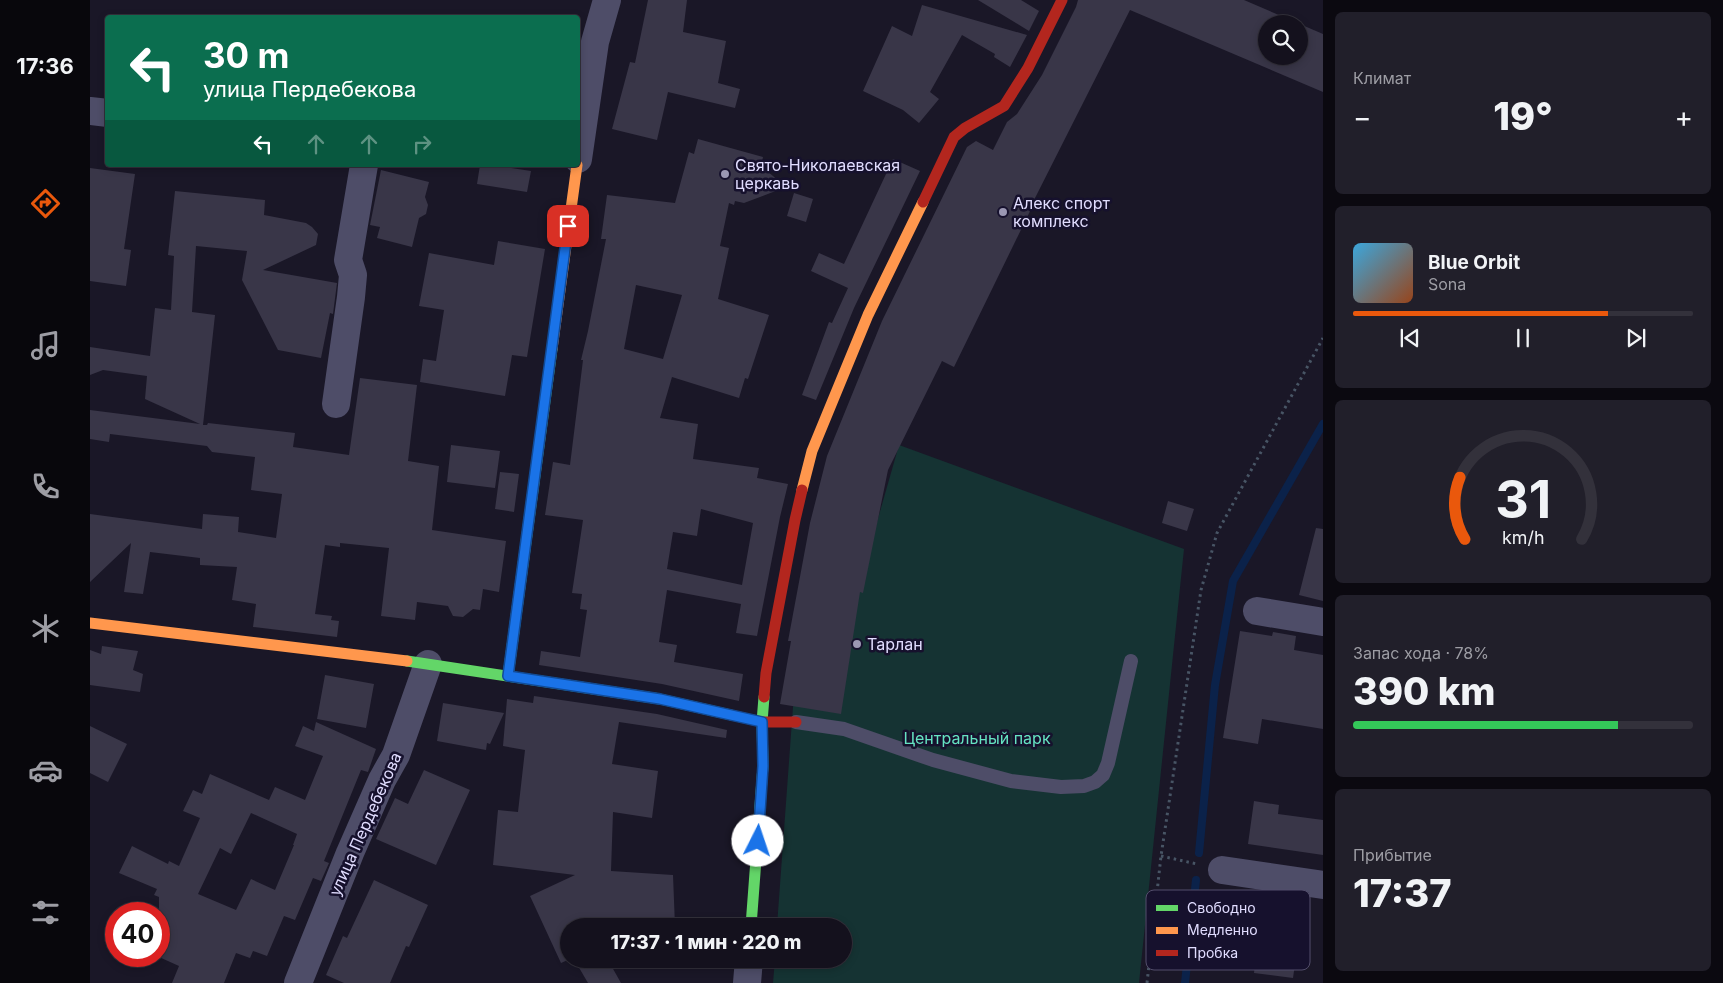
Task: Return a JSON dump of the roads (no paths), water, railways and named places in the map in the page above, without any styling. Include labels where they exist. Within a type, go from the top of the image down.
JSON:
[{"type":"street","points":[[580,125],[595,42],[608,0]]},
{"type":"street","points":[[752,918],[763,766],[762,722],[766,673],[795,520],[812,451],[868,315],[954,137],[965,128],[1004,106],[1028,68],[1062,0]]},
{"type":"street","points":[[90,111],[105,113]]},
{"type":"street","points":[[336,404],[353,275],[348,260],[364,167]]},
{"type":"street","points":[[508,676],[573,167]]},
{"type":"street","points":[[1257,611],[1323,622]]},
{"type":"street","points":[[90,623],[428,664],[660,699],[762,722],[796,722]]},
{"type":"street","name":"улица Пердебекова","points":[[298,983],[350,853],[382,780],[396,755],[428,664]]},
{"type":"street","points":[[1222,870],[1323,885]]},
{"type":"street","points":[[747,983],[748,968]]},
{"type":"lane","points":[[796,722],[844,729],[933,760],[1011,781],[1061,787],[1084,786],[1095,782],[1103,775],[1108,763],[1131,661]]},
{"type":"waterway","points":[[1199,853],[1215,685],[1233,581],[1323,424]]},
{"type":"waterway","points":[[1195,890],[1196,880]]},
{"type":"waterway","points":[[1185,983],[1186,970]]},
{"type":"place","name":"Свято-Николаевская церкавь","points":[[725,174]]},
{"type":"place","name":"Алекс спорт комплекс","points":[[1003,212]]},
{"type":"place","name":"Тарлан","points":[[857,644]]},
{"type":"park label","name":"Центральный парк","points":[[977,738]]}]
